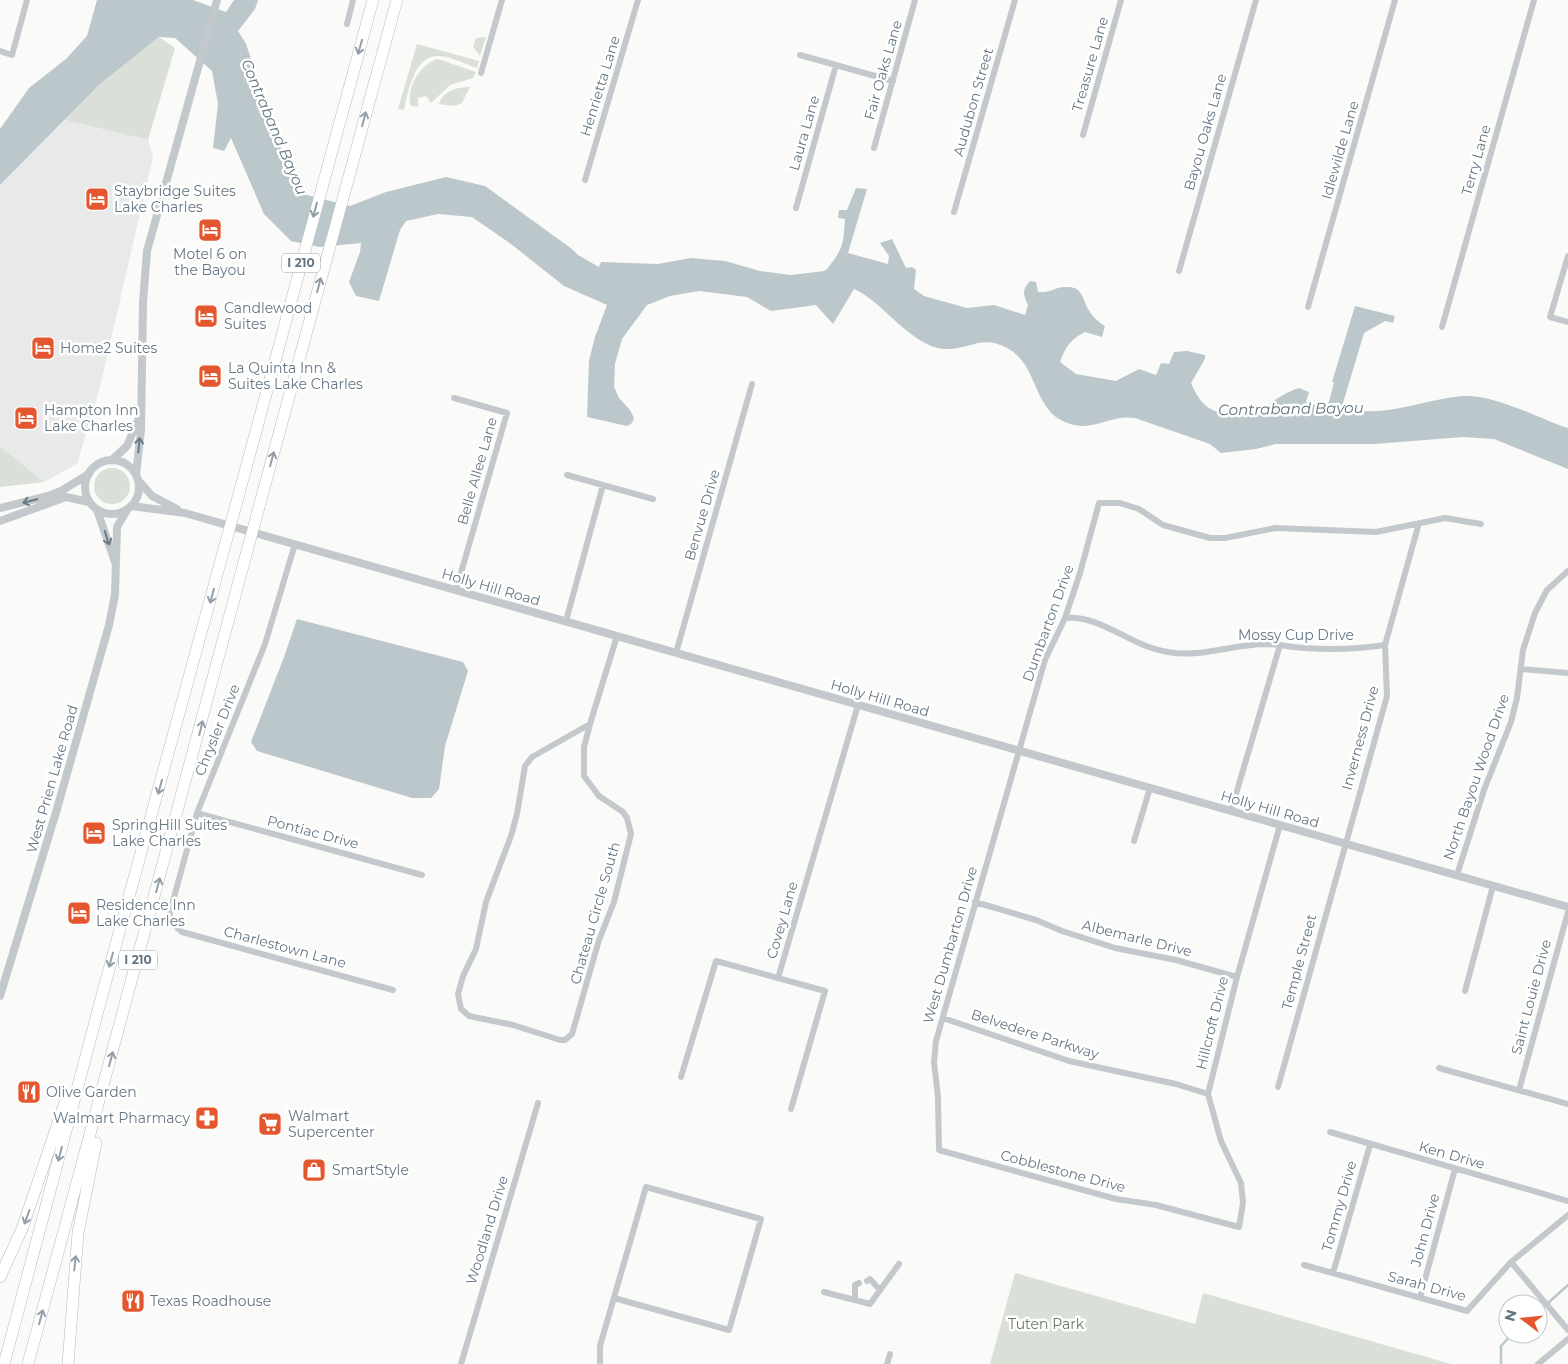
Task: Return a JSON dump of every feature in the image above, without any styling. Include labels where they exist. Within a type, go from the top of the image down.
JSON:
[{"type":"highway","name":"I 210","points":[[4,1364],[104,988],[373,0]]},
{"type":"highway","name":"I 210","points":[[28,1364],[397,0]]},
{"type":"highway","points":[[0,1277],[22,1229],[37,1189],[104,988]]},
{"type":"highway","points":[[68,1364],[78,1233],[98,1131],[100,1098]]},
{"type":"street","points":[[0,51],[12,55],[28,0]]},
{"type":"street","name":"West Prien Lake Road","points":[[0,996],[57,809],[109,625],[115,595],[117,527],[139,490],[145,267],[150,237],[217,0]]},
{"type":"street","points":[[347,24],[353,0]]},
{"type":"street","points":[[480,74],[502,0]]},
{"type":"street","name":"Henrietta Lane","points":[[585,180],[638,0]]},
{"type":"street","name":"Fair Oaks Lane","points":[[874,148],[916,0]]},
{"type":"street","name":"Audubon Street","points":[[954,212],[1015,0]]},
{"type":"street","name":"Treasure Lane","points":[[1083,135],[1122,0]]},
{"type":"street","name":"Bayou Oaks Lane","points":[[1179,270],[1256,0]]},
{"type":"street","name":"Idlewilde Lane","points":[[1308,307],[1395,0]]},
{"type":"street","name":"Terry Lane","points":[[1442,327],[1534,0]]},
{"type":"street","points":[[800,55],[893,81]]},
{"type":"street","name":"Laura Lane","points":[[796,208],[836,66]]},
{"type":"street","points":[[1568,256],[1550,317],[1568,322]]},
{"type":"street","name":"Benvue Drive","points":[[676,653],[752,384]]},
{"type":"street","name":"Belle Allee Lane","points":[[454,398],[507,413],[456,590]]},
{"type":"street","name":"West Prien Lake Road","points":[[0,508],[48,496],[88,474],[96,465],[112,460],[127,446],[141,414]]},
{"type":"street","points":[[112,460],[128,466],[138,478]]},
{"type":"street","points":[[88,474],[85,488],[90,502]]},
{"type":"street","points":[[567,475],[654,499]]},
{"type":"street","name":"Holly Hill Road","points":[[138,478],[152,496],[185,513]]},
{"type":"street","points":[[566,621],[603,485]]},
{"type":"street","points":[[0,521],[66,497],[90,502]]},
{"type":"street","name":"West Prien Lake Road","points":[[90,502],[98,510],[116,567]]},
{"type":"street","name":"Dumbarton Drive","points":[[1019,750],[1045,660],[1065,618],[1080,573],[1099,503],[1120,503],[1139,508],[1163,525],[1210,538],[1225,538],[1276,528],[1376,532],[1419,523]]},
{"type":"street","points":[[98,510],[112,514],[129,508]]},
{"type":"street","name":"Holly Hill Road","points":[[129,508],[185,513],[1568,907]]},
{"type":"street","points":[[1419,523],[1445,518],[1481,524]]},
{"type":"street","name":"Inverness Drive","points":[[1344,843],[1387,696],[1388,678],[1385,645],[1419,523]]},
{"type":"street","name":"Chrysler Drive","points":[[172,925],[170,912],[197,813],[265,644],[295,544]]},
{"type":"street","name":"North Bayou Wood Drive","points":[[1457,875],[1484,790],[1511,722],[1528,629],[1541,599],[1554,582],[1568,571]]},
{"type":"street","name":"Mossy Cup Drive","points":[[1065,618],[1092,621],[1138,644],[1170,653],[1204,653],[1246,645],[1328,649],[1385,645]]},
{"type":"street","points":[[590,724],[616,636]]},
{"type":"street","points":[[1231,811],[1280,646]]},
{"type":"street","points":[[1521,669],[1568,673]]},
{"type":"street","name":"Covey Lane","points":[[791,1109],[825,991],[778,978],[858,705]]},
{"type":"street","name":"Chateau Circle South","points":[[590,724],[584,747],[584,776],[593,790],[617,806],[627,818],[631,834],[614,902],[599,940],[572,1034],[565,1040],[560,1040],[513,1025],[469,1016],[461,1009],[458,994],[462,976],[476,949],[486,902],[511,836],[517,814],[525,766],[532,757],[590,724]]},
{"type":"street","name":"West Dumbarton Drive","points":[[939,1150],[938,1097],[934,1062],[936,1041],[1019,750]]},
{"type":"street","points":[[1134,841],[1150,788]]},
{"type":"street","name":"Pontiac Drive","points":[[197,813],[422,875]]},
{"type":"street","name":"Hillcroft Drive","points":[[1208,1094],[1237,977],[1280,825]]},
{"type":"street","name":"Temple Street","points":[[1278,1087],[1344,843]]},
{"type":"street","points":[[1465,991],[1493,886]]},
{"type":"street","name":"Albemarle Drive","points":[[975,902],[1036,920],[1071,934],[1115,948],[1176,960],[1237,977]]},
{"type":"street","name":"Saint Louie Drive","points":[[1519,1090],[1568,912]]},
{"type":"street","name":"Charlestown Lane","points":[[172,925],[182,932],[393,990]]},
{"type":"street","points":[[681,1078],[716,961],[778,978]]},
{"type":"street","name":"Belvedere Parkway","points":[[943,1018],[1069,1061],[1176,1084],[1208,1094]]},
{"type":"street","points":[[1439,1068],[1568,1104]]},
{"type":"street","name":"Cobblestone Drive","points":[[939,1150],[1116,1200],[1156,1205],[1239,1226],[1243,1203],[1241,1183],[1222,1141],[1208,1094]]},
{"type":"street","name":"Woodland Drive","points":[[461,1364],[538,1103]]},
{"type":"street","name":"Ken Drive","points":[[1330,1132],[1568,1201]]},
{"type":"street","name":"Tommy Drive","points":[[1333,1273],[1370,1145]]},
{"type":"street","name":"John Drive","points":[[1420,1298],[1455,1169]]},
{"type":"street","points":[[600,1364],[600,1346],[646,1187],[761,1218],[729,1330],[614,1298]]},
{"type":"street","name":"Sarah Drive","points":[[1304,1265],[1467,1311],[1511,1262],[1568,1215]]},
{"type":"street","points":[[1511,1262],[1568,1330]]},
{"type":"street","points":[[824,1292],[870,1304],[899,1264]]},
{"type":"street","points":[[867,1281],[870,1280],[880,1290]]},
{"type":"street","points":[[854,1300],[855,1285],[859,1283]]},
{"type":"street","points":[[1538,1364],[1568,1339]]},
{"type":"street","points":[[887,1364],[890,1354]]},
{"type":"shaded area","points":[[65,120],[148,140],[153,157],[100,387],[77,464],[44,482],[0,446],[0,185]]},
{"type":"green space","points":[[159,37],[175,48],[148,140],[65,120],[100,84]]},
{"type":"green space","points":[[486,37],[480,56],[473,47],[476,38]]},
{"type":"green space","points":[[417,44],[479,61],[477,68],[449,58],[431,57],[418,67],[410,84],[404,110],[398,109]]},
{"type":"green space","points":[[438,59],[476,72],[473,78],[450,85],[431,103],[426,96],[418,98],[418,107],[411,106],[410,92],[420,71],[432,61]]},
{"type":"green space","points":[[470,87],[462,103],[454,106],[439,104],[447,93],[460,88]]},
{"type":"green space","points":[[0,446],[44,482],[0,487]]},
{"type":"green space","points":[[112,468],[119,469],[125,473],[129,479],[129,493],[125,499],[119,503],[112,504],[105,503],[99,499],[95,493],[94,486],[95,479],[99,473],[105,469]]},
{"type":"green space","name":"Tuten Park","points":[[1015,1273],[1195,1324],[1203,1293],[1451,1364],[990,1364]]},
{"type":"water","name":"Contraband Bayou","points":[[97,0],[193,0],[226,12],[234,0],[258,0],[255,9],[238,31],[246,44],[284,158],[299,193],[350,206],[386,192],[446,177],[485,186],[578,255],[599,267],[601,262],[658,264],[691,258],[725,261],[760,271],[791,275],[827,269],[840,251],[843,241],[845,219],[838,218],[839,210],[847,210],[856,188],[867,189],[848,253],[888,264],[889,256],[880,243],[892,239],[906,268],[912,267],[916,270],[914,289],[924,296],[967,308],[994,305],[1025,315],[1028,305],[1024,292],[1030,281],[1036,282],[1038,292],[1047,292],[1065,287],[1078,290],[1091,314],[1105,326],[1102,337],[1085,332],[1066,348],[1060,362],[1076,374],[1116,381],[1139,369],[1156,375],[1161,363],[1169,364],[1174,352],[1187,351],[1205,355],[1205,359],[1191,383],[1201,401],[1220,413],[1248,414],[1299,388],[1309,392],[1306,402],[1322,407],[1329,402],[1334,382],[1332,382],[1355,306],[1395,316],[1393,323],[1385,321],[1364,333],[1343,403],[1346,408],[1360,411],[1375,411],[1463,396],[1488,399],[1568,428],[1568,469],[1494,439],[1463,437],[1374,444],[1276,444],[1256,449],[1221,453],[1210,444],[1135,418],[1117,419],[1084,426],[1075,425],[1055,416],[1047,408],[1027,368],[1012,351],[993,343],[985,342],[954,349],[933,346],[909,333],[865,295],[854,289],[833,324],[816,305],[771,311],[747,297],[699,291],[670,296],[647,305],[622,339],[615,364],[614,387],[619,398],[630,410],[634,418],[632,423],[627,426],[587,417],[589,361],[595,337],[607,305],[564,286],[511,244],[472,217],[438,214],[406,221],[400,230],[379,301],[356,296],[349,282],[360,252],[361,243],[320,247],[291,241],[264,214],[231,138],[224,151],[213,148],[218,104],[212,71],[175,38],[159,37],[100,84],[0,185],[0,129],[29,88],[66,59],[87,36]]},
{"type":"water","points":[[297,619],[463,662],[468,671],[445,746],[439,789],[431,798],[412,798],[257,751],[251,742]]},
{"type":"waterway","points":[[1548,1303],[1568,1285]]},
{"type":"waterway","points":[[1501,1364],[1501,1346],[1503,1344]]},
{"type":"place","name":"Staybridge Suites Lake Charles","points":[[97,199]]},
{"type":"place","name":"Motel 6 on the Bayou","points":[[210,230]]},
{"type":"place","name":"Candlewood Suites","points":[[206,316]]},
{"type":"place","name":"Home2 Suites","points":[[43,348]]},
{"type":"place","name":"La Quinta Inn & Suites Lake Charles","points":[[210,376]]},
{"type":"place","name":"Hampton Inn Lake Charles","points":[[26,418]]},
{"type":"place","name":"SpringHill Suites Lake Charles","points":[[94,833]]},
{"type":"place","name":"Residence Inn Lake Charles","points":[[79,913]]},
{"type":"place","name":"Olive Garden","points":[[29,1092]]},
{"type":"place","name":"Walmart Pharmacy","points":[[207,1118]]},
{"type":"place","name":"Walmart Supercenter","points":[[270,1124]]},
{"type":"place","name":"SmartStyle","points":[[314,1170]]},
{"type":"place","name":"Texas Roadhouse","points":[[133,1301]]}]
